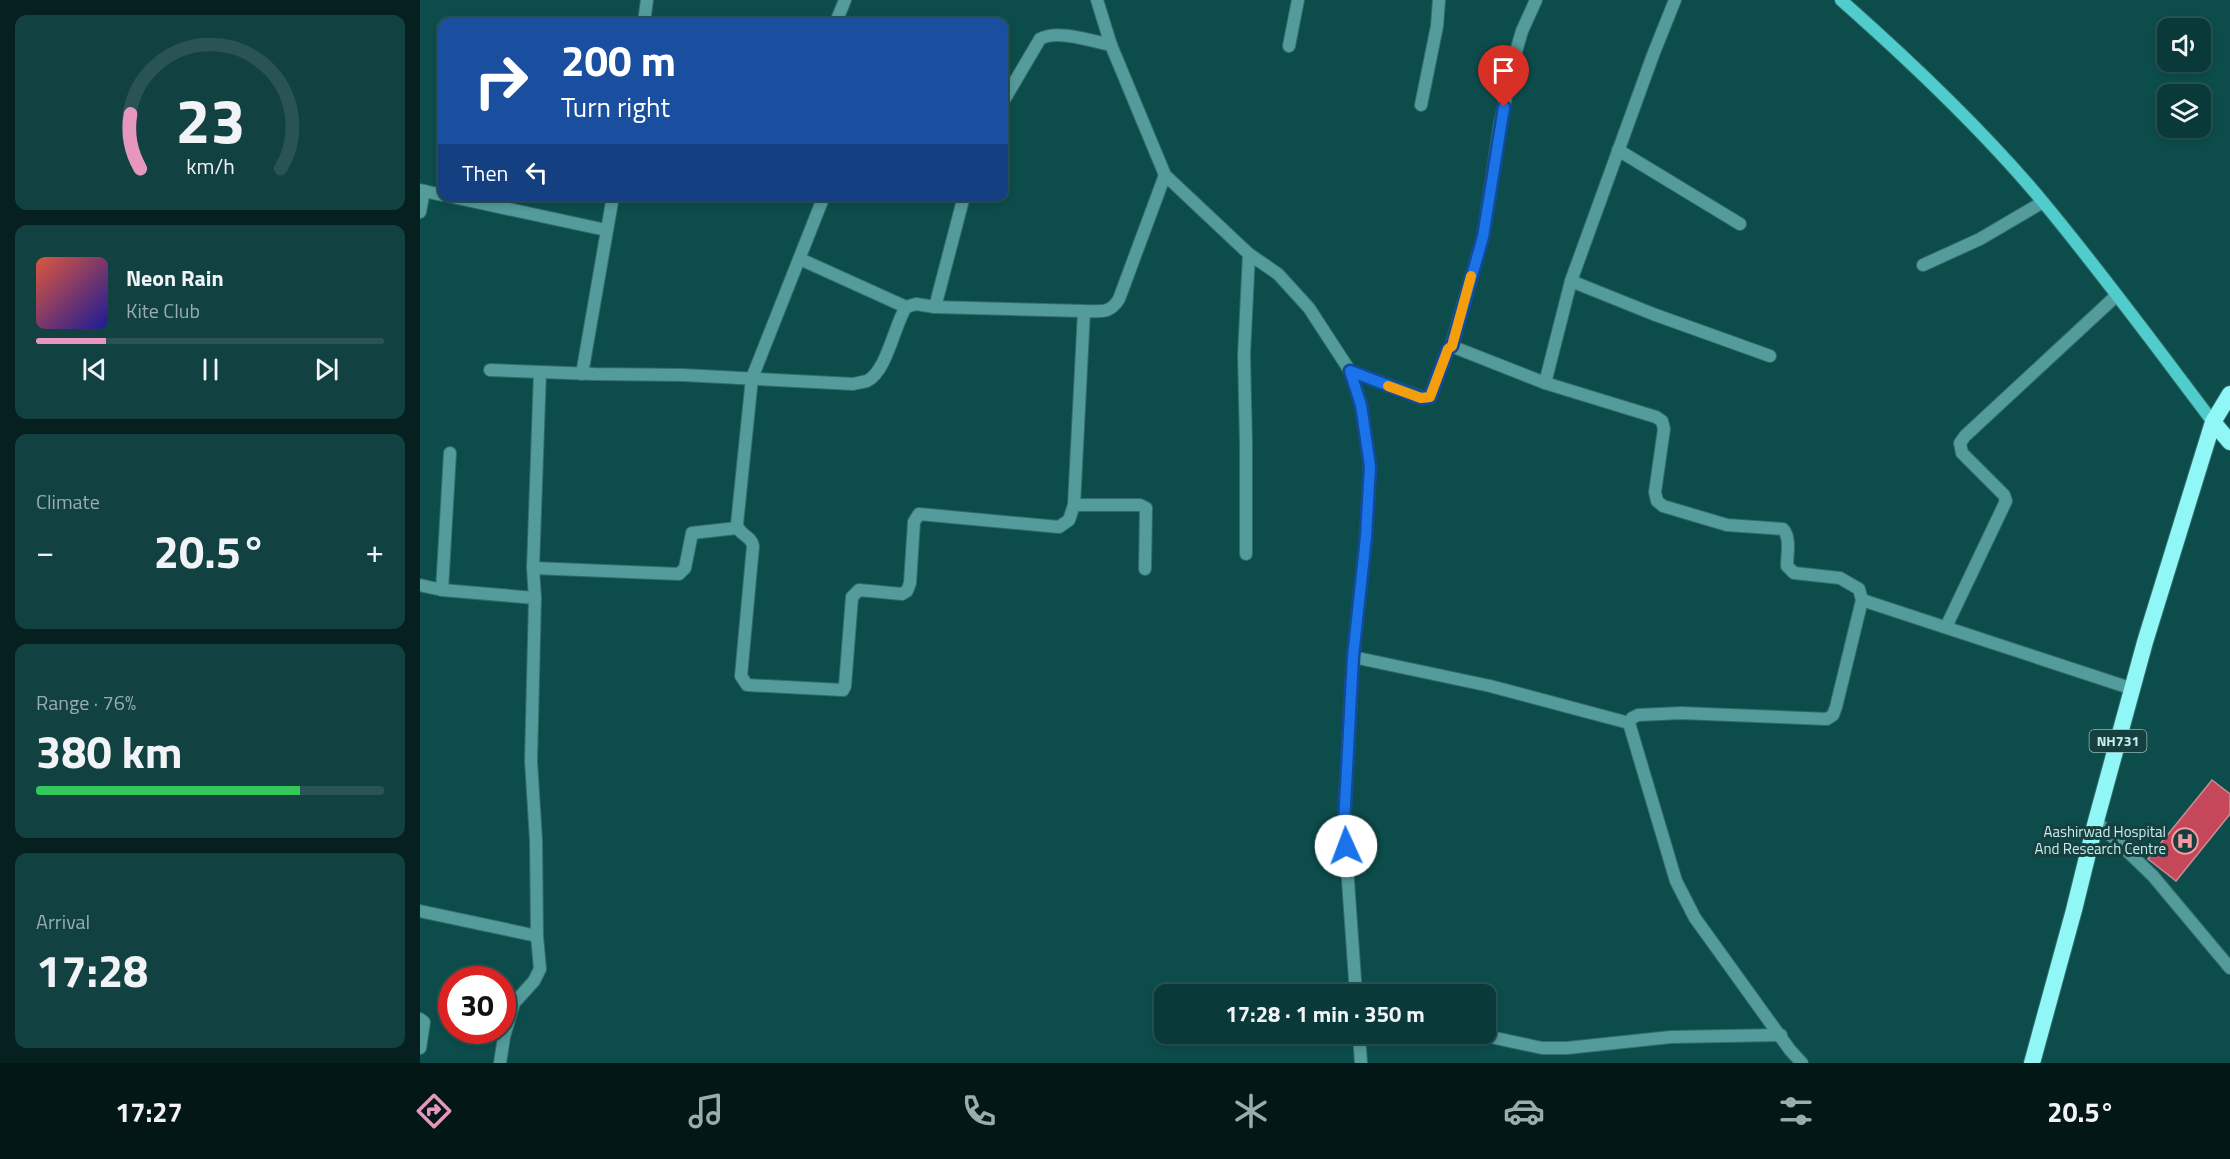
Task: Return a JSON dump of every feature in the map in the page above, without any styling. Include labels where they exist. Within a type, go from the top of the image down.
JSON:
[{"type":"highway","name":"NH731","points":[[2032,1063],[2133,689],[2213,422],[2230,394]]},
{"type":"highway","points":[[2213,422],[2230,442]]},
{"type":"main road","points":[[1840,0],[1934,87],[1991,144],[2043,202],[2213,422]]},
{"type":"street","points":[[645,18],[647,0]]},
{"type":"street","points":[[838,18],[845,0]]},
{"type":"street","points":[[1097,0],[1111,45],[1165,175],[1249,254],[1278,274],[1309,308],[1350,371],[1361,405],[1370,466],[1366,537],[1353,657],[1344,824],[1355,984]]},
{"type":"street","points":[[1289,46],[1298,0]]},
{"type":"street","points":[[1421,105],[1437,26],[1439,0]]},
{"type":"street","points":[[1350,371],[1421,398],[1430,397],[1448,349],[1452,346],[1483,237],[1500,123],[1517,48],[1536,0]]},
{"type":"street","points":[[1545,383],[1571,281],[1675,0]]},
{"type":"street","points":[[1008,93],[1044,36],[1073,37],[1111,45]]},
{"type":"street","points":[[1618,150],[1740,224]]},
{"type":"street","points":[[801,259],[906,306],[916,304],[935,307],[1105,311],[1113,308],[1119,299],[1165,175]]},
{"type":"street","points":[[420,212],[422,191],[438,194]]},
{"type":"street","points":[[471,201],[606,230]]},
{"type":"street","points":[[582,374],[612,201]]},
{"type":"street","points":[[737,528],[752,378],[822,201]]},
{"type":"street","points":[[935,307],[963,201]]},
{"type":"street","points":[[1923,265],[1980,239],[2043,202]]},
{"type":"street","points":[[1246,554],[1244,355],[1249,254]]},
{"type":"street","points":[[1571,281],[1653,314],[1770,356]]},
{"type":"street","points":[[1946,627],[2006,501],[2004,495],[1962,453],[1960,443],[2116,296]]},
{"type":"street","points":[[490,370],[752,378],[853,384],[868,380],[881,368],[898,320],[906,306]]},
{"type":"street","points":[[533,568],[679,574],[685,568],[692,533],[737,528],[750,539],[753,546],[741,676],[743,681],[752,686],[840,691],[845,686],[851,634],[852,597],[860,590],[902,594],[907,591],[910,583],[916,517],[925,514],[1059,527],[1069,520],[1074,505],[1084,311]]},
{"type":"street","points":[[1452,346],[1545,383],[1656,417],[1662,421],[1664,429],[1655,492],[1657,501],[1663,506],[1727,525],[1784,529],[1788,538],[1787,566],[1794,573],[1840,578],[1859,589],[1862,600],[1836,707],[1833,715],[1827,719],[1681,713],[1638,715],[1629,723],[1676,881],[1695,918],[1790,1050],[1802,1063]]},
{"type":"street","points":[[500,1063],[504,1037],[514,1003],[539,975],[536,840],[531,761],[535,598],[533,568],[540,372]]},
{"type":"street","points":[[442,590],[450,453]]},
{"type":"street","points":[[1074,505],[1140,505],[1146,508],[1145,569]]},
{"type":"street","points":[[420,585],[442,590],[535,598]]},
{"type":"street","points":[[1862,600],[2133,689]]},
{"type":"street","points":[[1353,657],[1490,686],[1629,723]]},
{"type":"street","points":[[2096,820],[2152,876],[2230,968]]},
{"type":"street","points":[[420,911],[537,936]]},
{"type":"street","points":[[420,1019],[424,1022],[420,1048]]},
{"type":"street","points":[[1496,1038],[1542,1048],[1567,1048],[1671,1037],[1781,1035]]},
{"type":"street","points":[[1360,1044],[1361,1063]]},
{"type":"street","points":[[1785,1063],[1790,1050]]},
{"type":"building","points":[[2212,780],[2230,794],[2230,814],[2176,881],[2148,859]]},
{"type":"slow traffic","points":[[1388,386],[1421,398],[1430,397],[1448,349],[1452,346],[1471,276]]},
{"type":"place","name":"Aashirwad Hospital And Research Centre","points":[[2185,841]]},
{"type":"route","points":[[1346,846],[1344,824],[1353,657],[1366,537],[1370,466],[1361,405],[1350,371],[1421,398],[1430,397],[1448,349],[1452,346],[1483,237],[1504,107]]}]
